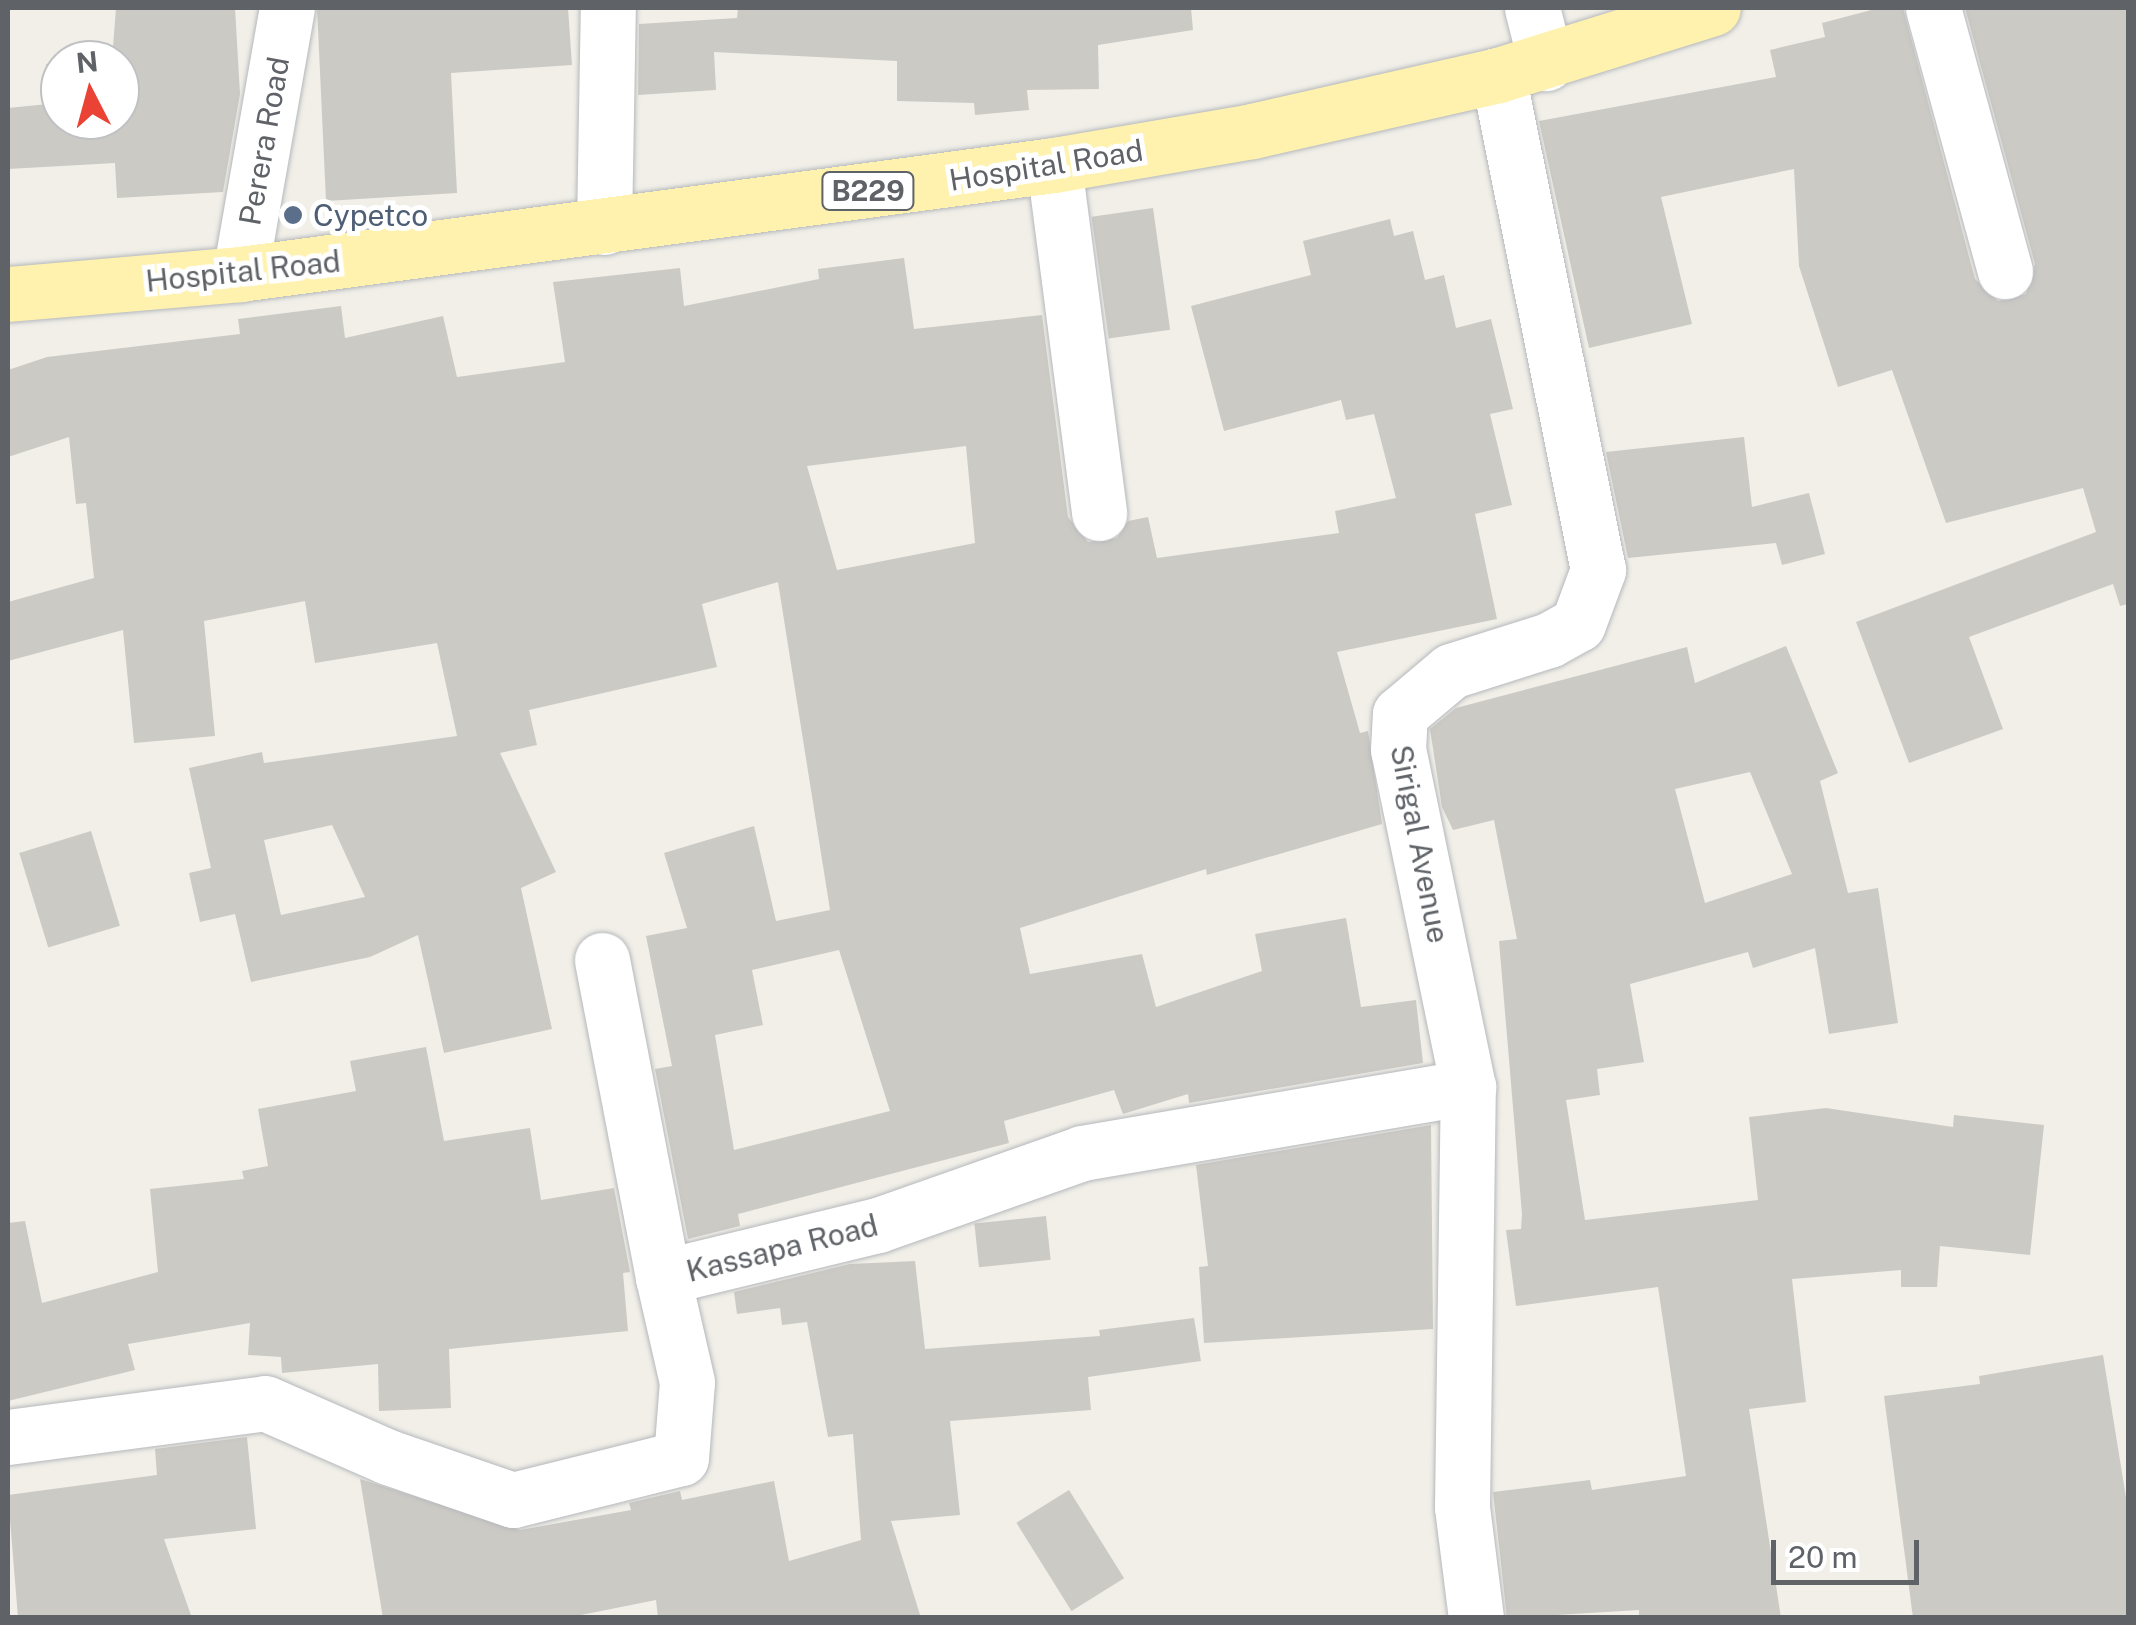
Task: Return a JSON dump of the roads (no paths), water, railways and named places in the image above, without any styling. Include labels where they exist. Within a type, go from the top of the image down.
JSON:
[{"type":"main road","name":"Hospital Road","points":[[8,294],[240,274],[1054,165],[1252,131],[1522,69],[1713,8]]},
{"type":"street","name":"Perera Road","points":[[240,274],[287,8]]},
{"type":"street","points":[[604,227],[608,8]]},
{"type":"street","name":"Sirigal Avenue","points":[[1476,1618],[1462,1507],[1468,1087],[1398,750],[1400,714],[1450,671],[1578,624],[1598,570],[1522,69],[1532,8]]},
{"type":"street","points":[[1933,8],[2006,271]]},
{"type":"street","points":[[1054,165],[1099,512]]},
{"type":"street","points":[[602,960],[662,1278]]},
{"type":"street","name":"Kassapa Road","points":[[8,1437],[265,1402],[388,1456],[513,1500],[681,1458],[688,1382],[662,1278],[878,1225],[1082,1153],[1468,1087]]},
{"type":"place","name":"Cypetco","points":[[293,215]]}]
